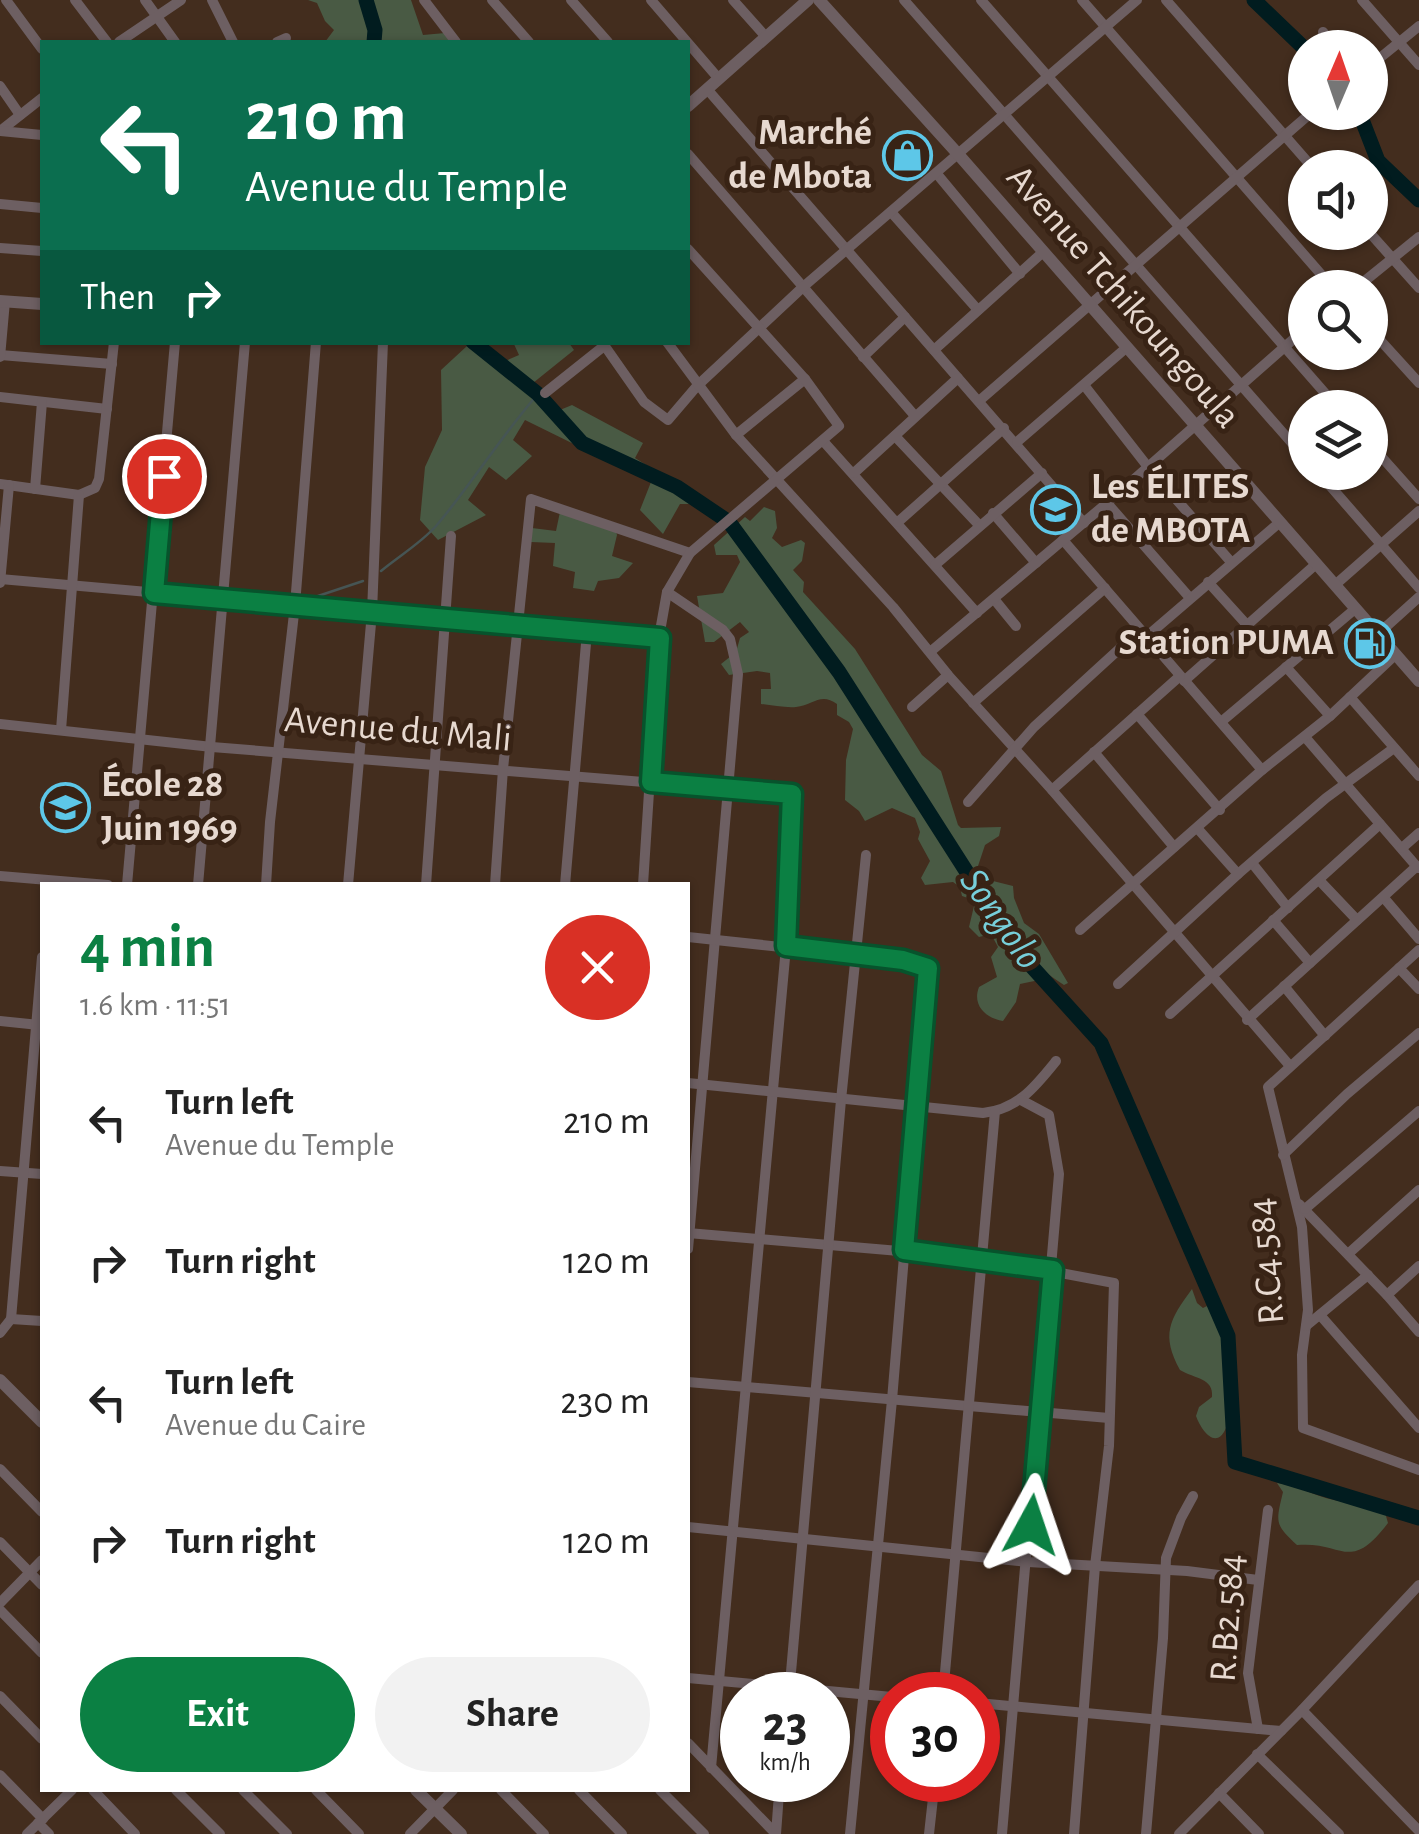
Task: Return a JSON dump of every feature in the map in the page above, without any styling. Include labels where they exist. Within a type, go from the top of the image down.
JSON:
[{"type":"street","points":[[6,0],[40,46]]},
{"type":"street","points":[[75,0],[106,40]]},
{"type":"street","points":[[145,0],[174,40]]},
{"type":"street","points":[[122,40],[181,0]]},
{"type":"street","points":[[212,0],[232,40]]},
{"type":"street","points":[[424,0],[454,40]]},
{"type":"street","points":[[492,0],[527,40]]},
{"type":"street","points":[[571,0],[606,40]]},
{"type":"street","points":[[651,0],[686,40]]},
{"type":"street","points":[[733,0],[766,37]]},
{"type":"street","points":[[690,104],[808,0]]},
{"type":"street","name":"Avenue Tchikoungoula","points":[[818,0],[958,154],[1315,565],[1418,676]]},
{"type":"street","points":[[904,0],[1288,438]]},
{"type":"street","points":[[981,0],[1323,390]]},
{"type":"street","points":[[1082,0],[1318,270]]},
{"type":"street","points":[[604,345],[644,402],[668,420],[697,386],[846,249],[1136,0]]},
{"type":"street","points":[[1166,0],[1298,150]]},
{"type":"street","points":[[1362,0],[1419,65]]},
{"type":"street","points":[[1388,51],[1419,26]]},
{"type":"street","points":[[690,45],[719,78]]},
{"type":"street","points":[[0,86],[20,114]]},
{"type":"street","points":[[707,89],[1084,522]]},
{"type":"street","points":[[0,131],[40,99]]},
{"type":"street","points":[[979,401],[1292,130]]},
{"type":"street","points":[[0,131],[40,135]]},
{"type":"street","points":[[690,156],[915,416]]},
{"type":"street","points":[[937,174],[1020,274]]},
{"type":"street","points":[[0,204],[40,208]]},
{"type":"street","points":[[891,212],[978,310]]},
{"type":"street","points":[[1380,270],[1419,237]]},
{"type":"street","points":[[0,248],[40,251]]},
{"type":"street","points":[[1385,250],[1419,288]]},
{"type":"street","points":[[643,882],[660,638],[667,592],[690,553],[839,426],[805,378],[690,251]]},
{"type":"street","points":[[934,350],[1042,253]]},
{"type":"street","points":[[40,304],[2,301],[0,356],[112,364]]},
{"type":"street","points":[[863,357],[905,317]]},
{"type":"street","points":[[930,652],[1288,343]]},
{"type":"street","points":[[114,345],[99,479],[89,493],[80,495],[5,485],[0,581],[660,638]]},
{"type":"street","points":[[127,882],[174,345]]},
{"type":"street","points":[[198,882],[246,345]]},
{"type":"street","points":[[266,882],[295,606],[316,345]]},
{"type":"street","points":[[348,882],[372,612],[383,345]]},
{"type":"street","points":[[545,393],[602,345]]},
{"type":"street","points":[[669,345],[736,435],[1052,790],[1290,1066],[1419,950]]},
{"type":"street","points":[[1017,442],[1126,348]]},
{"type":"street","points":[[1388,348],[1419,383]]},
{"type":"street","points":[[736,435],[805,378]]},
{"type":"street","points":[[854,473],[958,378]]},
{"type":"street","points":[[1084,385],[1148,467],[1231,562]]},
{"type":"street","points":[[0,397],[107,409]]},
{"type":"street","points":[[35,490],[42,402]]},
{"type":"street","points":[[898,522],[1004,428]]},
{"type":"street","points":[[896,436],[979,525]]},
{"type":"street","points":[[824,442],[977,613]]},
{"type":"street","points":[[1388,464],[1419,499]]},
{"type":"street","points":[[936,564],[1042,473]]},
{"type":"street","points":[[1333,490],[1419,588]]},
{"type":"street","points":[[61,730],[80,495]]},
{"type":"street","points":[[494,882],[525,542],[533,498],[690,553]]},
{"type":"street","points":[[1107,503],[1190,598]]},
{"type":"street","points":[[1335,585],[1419,510]]},
{"type":"street","points":[[993,514],[1036,563]]},
{"type":"street","points":[[968,802],[1014,749],[1143,634],[1280,522]]},
{"type":"street","points":[[426,882],[451,536]]},
{"type":"street","points":[[1062,540],[1262,770]]},
{"type":"street","points":[[1052,790],[1315,565]]},
{"type":"street","points":[[1208,582],[1247,625]]},
{"type":"street","points":[[973,703],[1104,588]]},
{"type":"street","points":[[667,592],[730,638],[738,674],[690,1213]]},
{"type":"street","points":[[1378,634],[1419,597]]},
{"type":"street","points":[[994,599],[1016,626]]},
{"type":"street","points":[[1221,722],[1355,608]]},
{"type":"street","points":[[565,882],[587,632]]},
{"type":"street","points":[[1080,930],[1262,770],[1330,716],[1396,654]]},
{"type":"street","points":[[1286,666],[1330,716]]},
{"type":"street","points":[[912,707],[948,675]]},
{"type":"street","points":[[1350,697],[1419,776]]},
{"type":"street","points":[[1137,714],[1220,810]]},
{"type":"street","name":"Avenue du Mali","points":[[0,724],[212,746],[792,794],[786,946]]},
{"type":"street","points":[[1247,1020],[1418,867],[1305,737]]},
{"type":"street","points":[[1118,984],[1238,874],[1394,748]]},
{"type":"street","points":[[1094,752],[1174,848]]},
{"type":"street","points":[[1408,764],[1419,754]]},
{"type":"street","points":[[1170,1014],[1380,824]]},
{"type":"street","points":[[1198,829],[1238,874]]},
{"type":"street","points":[[1402,848],[1419,833]]},
{"type":"street","points":[[791,1672],[866,855]]},
{"type":"street","points":[[1252,863],[1288,908]]},
{"type":"street","points":[[0,876],[43,882]]},
{"type":"street","points":[[1319,880],[1357,920]]},
{"type":"street","points":[[1384,898],[1419,939]]},
{"type":"street","points":[[1274,920],[1310,963]]},
{"type":"street","points":[[690,937],[856,954],[928,968],[850,1834]]},
{"type":"street","points":[[711,1768],[786,946]]},
{"type":"street","points":[[1399,968],[1419,989]]},
{"type":"street","points":[[1284,986],[1325,1036]]},
{"type":"street","points":[[0,1021],[39,1025],[11,1319],[0,1332]]},
{"type":"street","points":[[1283,1155],[1419,1033]]},
{"type":"street","points":[[690,1083],[958,1112],[995,1112],[1021,1100],[1056,1060]]},
{"type":"street","name":"R.C4.584","points":[[1290,1066],[1268,1087],[1283,1155],[1302,1206],[1306,1326],[1302,1423],[1306,1432],[1419,1470]]},
{"type":"street","points":[[1002,1834],[1059,1174],[1053,1127],[1046,1111],[1021,1100]]},
{"type":"street","points":[[1419,1111],[1302,1206],[1419,1332]]},
{"type":"street","points":[[945,1672],[995,1112]]},
{"type":"street","points":[[0,1171],[40,1174]]},
{"type":"street","points":[[1348,1254],[1419,1190]]},
{"type":"street","points":[[690,1233],[981,1258],[1114,1283],[1109,1446],[1095,1566],[1074,1834]]},
{"type":"street","points":[[1387,1294],[1419,1266]]},
{"type":"street","points":[[1306,1326],[1368,1275]]},
{"type":"street","points":[[1320,1315],[1419,1428]]},
{"type":"street","points":[[11,1319],[40,1321]]},
{"type":"street","points":[[0,1380],[40,1420]]},
{"type":"street","points":[[690,1382],[1109,1418]]},
{"type":"street","points":[[0,1469],[40,1510]]},
{"type":"street","points":[[1146,1834],[1164,1638],[1164,1570],[1180,1518],[1193,1496]]},
{"type":"street","name":"R.B2.584","points":[[1258,1729],[1248,1684],[1268,1510]]},
{"type":"street","points":[[690,1527],[1028,1562],[1258,1580]]},
{"type":"street","points":[[0,1542],[40,1583]]},
{"type":"street","points":[[40,1562],[0,1607],[40,1652]]},
{"type":"street","points":[[1179,1834],[1419,1585]]},
{"type":"street","points":[[690,1678],[718,1681]]},
{"type":"street","points":[[850,1695],[870,1696]]},
{"type":"street","points":[[0,1696],[40,1737]]},
{"type":"street","points":[[1000,1705],[1280,1732]]},
{"type":"street","points":[[1302,1710],[1419,1832]]},
{"type":"street","points":[[690,1745],[776,1834]]},
{"type":"street","points":[[1257,1754],[1340,1834]]},
{"type":"street","points":[[0,1775],[49,1834]]},
{"type":"street","points":[[27,1834],[70,1792]]},
{"type":"street","points":[[94,1792],[134,1834]]},
{"type":"street","points":[[178,1792],[220,1834]]},
{"type":"street","points":[[245,1792],[287,1834]]},
{"type":"street","points":[[318,1792],[359,1834]]},
{"type":"street","points":[[418,1792],[462,1834]]},
{"type":"street","points":[[410,1834],[451,1792]]},
{"type":"street","points":[[503,1792],[544,1834]]},
{"type":"street","points":[[580,1792],[622,1834]]},
{"type":"street","points":[[662,1792],[704,1834]]},
{"type":"street","points":[[1220,1793],[1258,1834]]},
{"type":"street","points":[[776,1834],[778,1802]]},
{"type":"street","points":[[929,1834],[933,1802]]},
{"type":"green space","points":[[308,0],[411,0],[423,35],[445,33],[451,40],[326,40],[334,30],[317,3]]},
{"type":"green space","points":[[514,345],[570,345],[574,350],[533,383],[560,410],[572,405],[643,443],[635,458],[721,512],[716,517],[695,504],[680,504],[663,534],[640,510],[651,482],[525,420],[513,440],[532,456],[506,480],[489,467],[468,500],[486,515],[438,540],[420,520],[425,467],[442,430],[441,370],[467,346],[494,366],[519,355]]},
{"type":"green space","points":[[561,507],[615,528],[612,556],[633,563],[619,578],[598,581],[594,591],[573,588],[575,572],[553,566],[555,543],[531,542],[532,528],[556,531]]},
{"type":"green space","points":[[764,507],[775,511],[777,528],[772,538],[782,547],[801,540],[805,543],[802,561],[793,570],[804,582],[803,592],[855,649],[922,755],[941,771],[958,825],[1001,827],[999,836],[985,845],[974,878],[982,883],[989,880],[1013,886],[1024,923],[1039,934],[1068,983],[1064,985],[1015,941],[977,886],[841,665],[801,616],[800,624],[909,783],[1012,946],[1026,965],[1044,979],[1020,984],[1016,1002],[1003,1021],[986,1014],[977,999],[979,987],[997,977],[991,957],[998,947],[991,934],[979,937],[969,927],[974,906],[971,899],[962,896],[960,887],[953,882],[925,885],[921,878],[930,861],[918,839],[915,818],[892,808],[865,821],[845,800],[846,760],[853,729],[837,715],[837,704],[826,699],[796,707],[761,704],[761,689],[771,689],[770,673],[729,675],[721,664],[736,652],[740,638],[749,632],[740,622],[714,642],[705,642],[697,596],[723,593],[740,562],[737,555],[716,555],[714,545],[745,517],[750,521]]},
{"type":"green space","points":[[1192,1289],[1203,1308],[1211,1304],[1225,1336],[1226,1428],[1218,1438],[1205,1432],[1196,1416],[1199,1407],[1212,1397],[1210,1386],[1180,1370],[1169,1337],[1173,1319]]},
{"type":"green space","points":[[1277,1483],[1334,1500],[1384,1509],[1388,1523],[1375,1538],[1354,1551],[1297,1545],[1279,1522],[1283,1492]]},
{"type":"waterway","name":"Songolo","points":[[366,0],[374,40]]},
{"type":"waterway","points":[[1254,0],[1288,33]]},
{"type":"waterway","points":[[1366,130],[1378,161],[1419,200]]},
{"type":"waterway","name":"Songolo","points":[[477,345],[538,394],[582,443],[677,487],[729,522],[839,672],[1016,949],[1101,1043],[1228,1336],[1235,1462],[1419,1518]]},
{"type":"waterway","points":[[381,571],[436,526],[538,394]]},
{"type":"waterway","points":[[312,598],[363,581]]},
{"type":"place","name":"Marché de Mbota","points":[[907,155]]},
{"type":"place","name":"Les ÉLITES de MBOTA","points":[[1056,509]]},
{"type":"place","name":"Station PUMA","points":[[1369,643]]},
{"type":"place","name":"École 28 Juin 1969","points":[[66,807]]},
{"type":"route","points":[[164,476],[154,593],[660,638],[651,782],[792,794],[786,946],[903,960],[928,968],[904,1250],[1053,1270],[1031,1525]]}]
